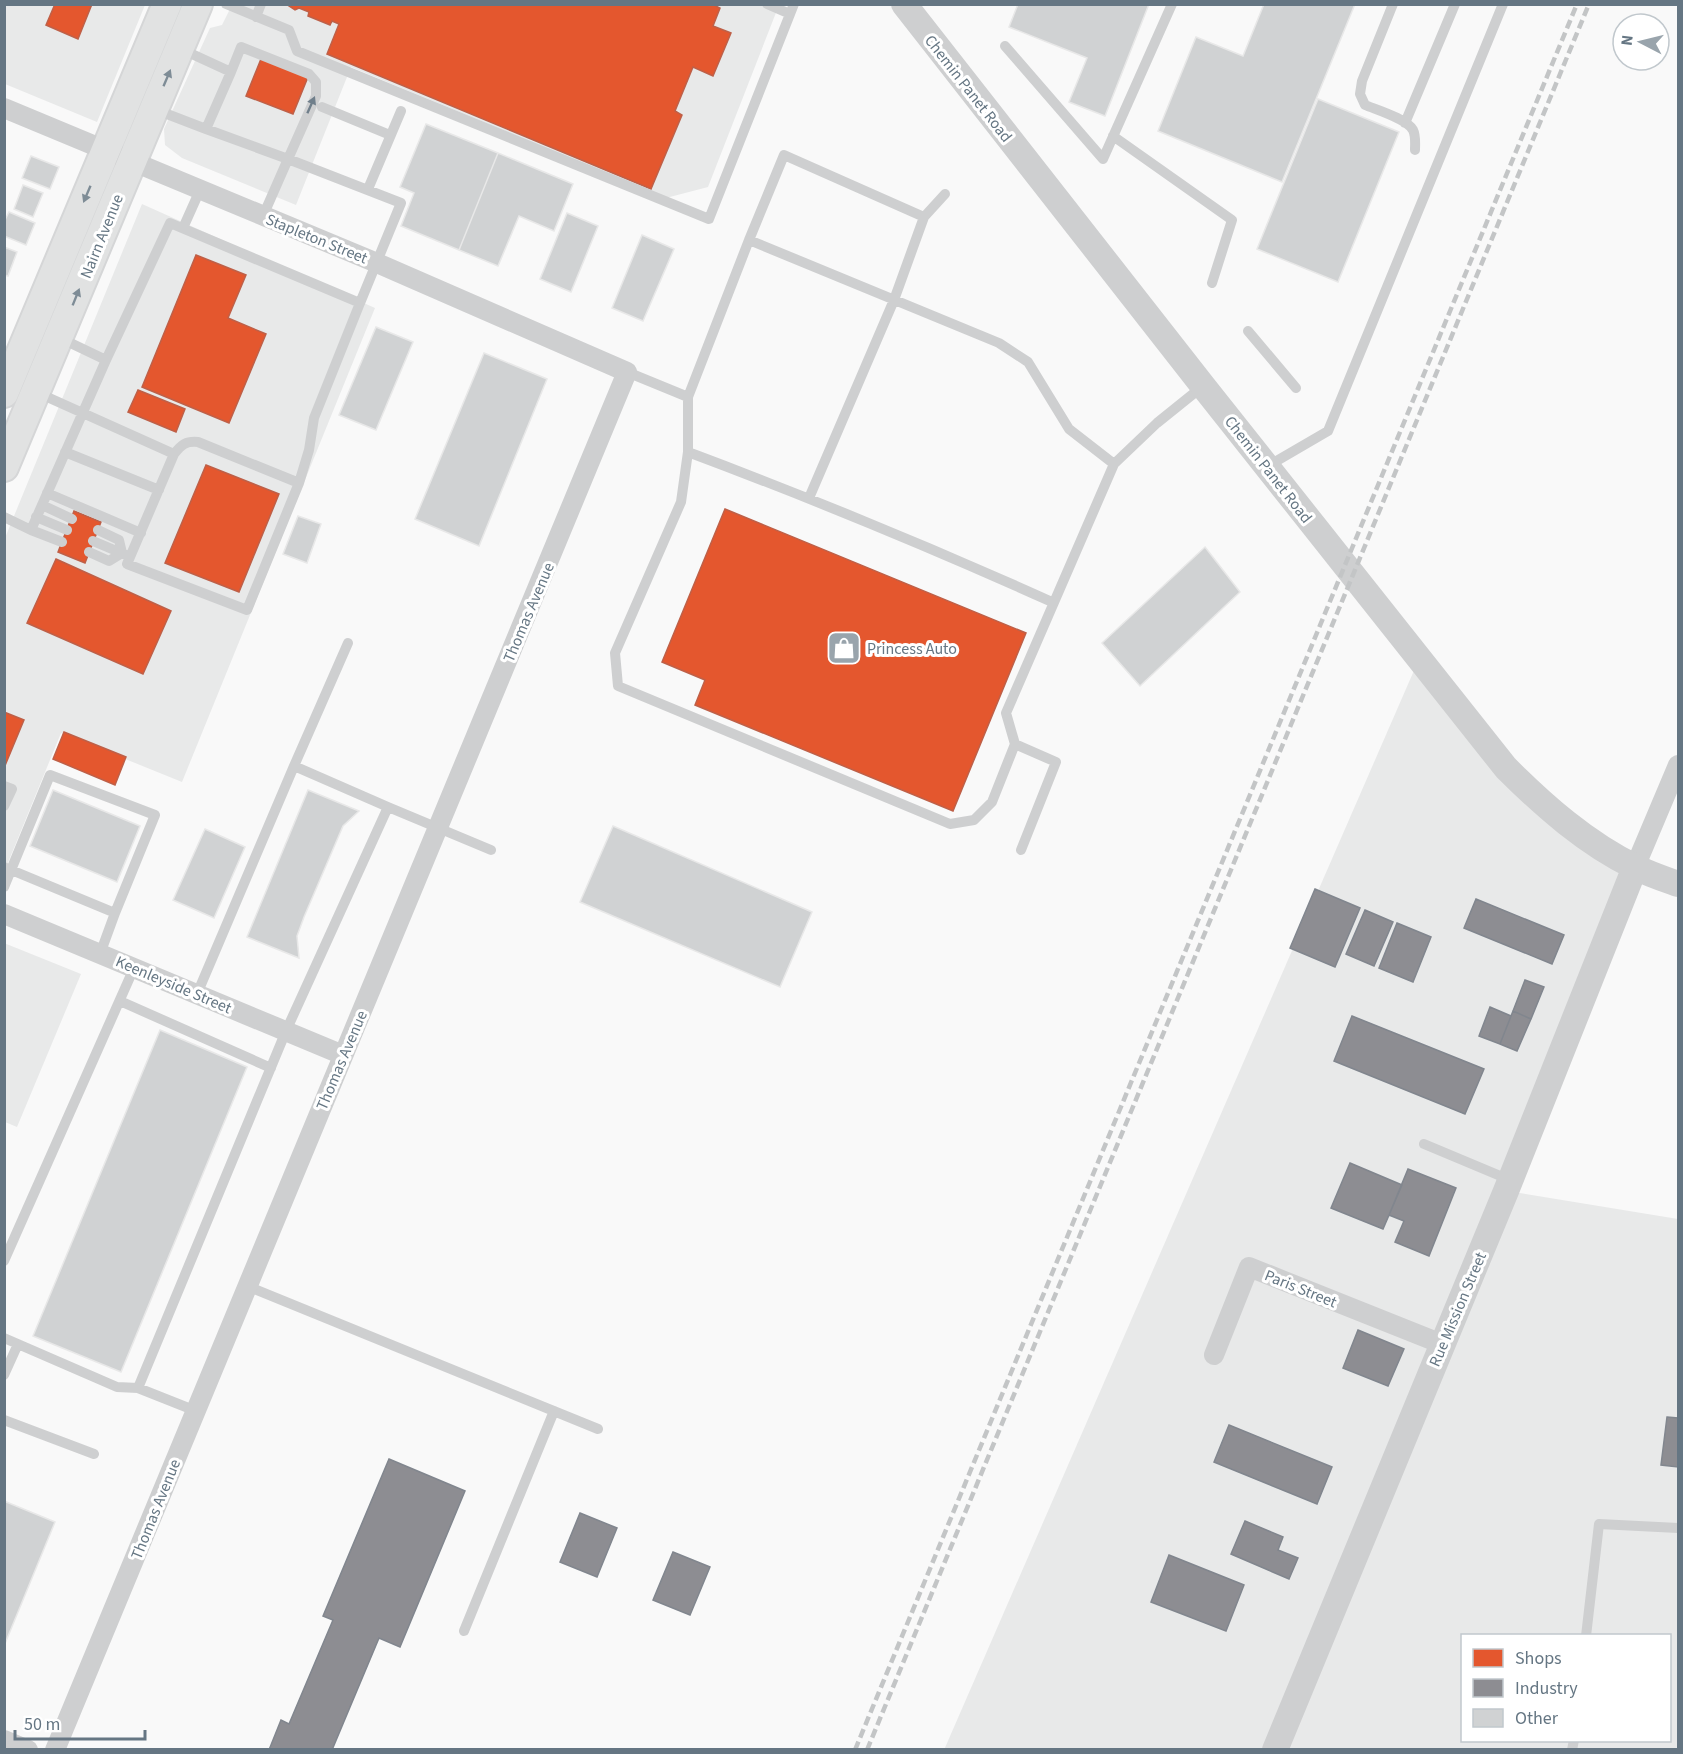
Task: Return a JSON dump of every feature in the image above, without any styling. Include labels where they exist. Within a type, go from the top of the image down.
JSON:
[{"type":"main road","name":"Nairn Avenue","points":[[7,387],[167,4]]},
{"type":"main road","name":"Nairn Avenue","points":[[4,467],[198,4]]},
{"type":"main road","points":[[7,387],[36,392]]},
{"type":"street","name":"Chemin Panet Road","points":[[904,4],[1506,768],[1539,801],[1593,842],[1635,867],[1678,884]]},
{"type":"street","name":"Stapleton Street","points":[[5,109],[376,263],[627,372]]},
{"type":"street","name":"Thomas Avenue","points":[[55,1749],[627,372]]},
{"type":"street","points":[[1635,867],[1678,765]]},
{"type":"street","name":"Rue Mission Street","points":[[1275,1749],[1511,1180],[1635,867]]},
{"type":"street","name":"Keenleyside Street","points":[[4,914],[343,1054]]},
{"type":"street","name":"Paris Street","points":[[1214,1355],[1249,1267],[1442,1344]]},
{"type":"street","points":[[4,1740],[28,1749]]},
{"type":"lane","points":[[226,4],[289,30],[297,51],[709,219],[792,9],[767,4]]},
{"type":"lane","points":[[256,16],[261,4]]},
{"type":"lane","points":[[1005,46],[1103,159],[1172,4]]},
{"type":"lane","points":[[1393,4],[1362,81],[1360,94],[1365,105],[1413,129],[1415,150]]},
{"type":"lane","points":[[1405,123],[1455,4]]},
{"type":"lane","points":[[1267,466],[1328,431],[1503,4]]},
{"type":"lane","points":[[206,129],[242,47],[309,74],[316,82],[316,96],[263,216]]},
{"type":"lane","points":[[180,49],[231,72]]},
{"type":"lane","points":[[322,107],[390,135]]},
{"type":"lane","points":[[98,530],[119,540],[126,555],[127,564],[247,610],[299,483],[309,450],[314,418],[401,202],[154,109]]},
{"type":"lane","points":[[368,189],[401,111]]},
{"type":"lane","points":[[1113,136],[1232,220],[1212,283]]},
{"type":"lane","points":[[924,217],[783,155],[688,397],[688,452],[681,502],[615,653],[618,686],[950,824],[974,820],[992,802],[1015,744],[1006,713],[1114,464],[1157,423],[1203,386]]},
{"type":"lane","points":[[183,228],[200,190]]},
{"type":"lane","points":[[809,498],[894,300],[924,217],[945,194]]},
{"type":"lane","points":[[31,530],[82,412],[170,223],[360,303]]},
{"type":"lane","points":[[749,240],[999,343],[1028,362],[1069,429],[1114,464]]},
{"type":"lane","points":[[1248,331],[1296,388]]},
{"type":"lane","points":[[59,337],[106,360]]},
{"type":"lane","points":[[627,372],[688,397]]},
{"type":"lane","points":[[36,392],[174,454]]},
{"type":"lane","points":[[89,552],[109,561],[126,555],[141,533],[174,454],[181,445],[188,441],[198,442],[299,483]]},
{"type":"lane","points":[[65,452],[159,490]]},
{"type":"lane","points":[[688,452],[809,498],[1053,602]]},
{"type":"lane","points":[[47,493],[141,533]]},
{"type":"lane","points":[[42,505],[72,519]]},
{"type":"lane","points":[[4,517],[62,542]]},
{"type":"lane","points":[[36,517],[67,530]]},
{"type":"lane","points":[[93,541],[126,555]]},
{"type":"lane","points":[[197,994],[348,643]]},
{"type":"lane","points":[[1015,744],[1056,762],[1021,850]]},
{"type":"lane","points":[[294,766],[437,829],[491,850]]},
{"type":"lane","points":[[4,887],[8,869],[50,775],[155,815],[100,954]]},
{"type":"lane","points":[[4,786],[12,789],[4,806]]},
{"type":"lane","points":[[138,1388],[286,1031],[388,807]]},
{"type":"lane","points":[[8,869],[115,913]]},
{"type":"lane","points":[[4,1261],[134,968]]},
{"type":"lane","points":[[120,1001],[271,1068]]},
{"type":"lane","points":[[1424,1144],[1511,1180]]},
{"type":"lane","points":[[247,1286],[598,1429]]},
{"type":"lane","points":[[4,1338],[117,1388],[138,1388],[196,1410]]},
{"type":"lane","points":[[4,1376],[18,1344]]},
{"type":"lane","points":[[464,1631],[554,1411]]},
{"type":"lane","points":[[4,1420],[94,1454]]},
{"type":"lane","points":[[1586,1634],[1599,1524],[1678,1528]]},
{"type":"shaded area","points":[[4,5],[145,5],[97,122],[5,84]]},
{"type":"shaded area","points":[[232,5],[779,5],[708,187],[666,198],[351,67],[296,205],[182,158],[165,145],[164,129],[210,28],[222,25]]},
{"type":"shaded area","points":[[142,204],[375,308],[182,782],[61,733],[5,870],[5,538]]},
{"type":"shaded area","points":[[1419,659],[1477,732],[1635,867],[1507,1191],[1678,1219],[1678,1749],[944,1750]]},
{"type":"shaded area","points":[[4,943],[81,974],[17,1127],[5,1122]]},
{"type":"building: Shops","points":[[55,4],[92,4],[78,39],[46,25]]},
{"type":"building: Shops","points":[[286,4],[712,4],[720,8],[713,26],[731,33],[713,76],[693,67],[675,111],[682,115],[651,189],[327,54],[339,24],[332,21],[330,25],[308,16],[309,12],[299,8],[295,10]]},
{"type":"building: Shops","points":[[261,59],[308,77],[293,114],[246,96]]},
{"type":"building: Shops","points":[[196,255],[246,275],[228,318],[266,334],[229,423],[142,387]]},
{"type":"building: Shops","points":[[138,390],[185,409],[176,432],[128,412]]},
{"type":"building: Shops","points":[[206,465],[279,494],[239,592],[165,563]]},
{"type":"building: Shops","name":"Princess Auto","points":[[725,509],[1026,633],[953,811],[695,705],[705,680],[662,662]]},
{"type":"building: Shops","points":[[74,511],[101,522],[85,563],[58,552]]},
{"type":"building: Shops","points":[[56,559],[171,611],[143,674],[27,623]]},
{"type":"building: Shops","points":[[4,712],[24,720],[4,768]]},
{"type":"building: Shops","points":[[64,732],[126,757],[115,785],[53,759]]},
{"type":"building: Industry","points":[[1315,889],[1360,908],[1335,967],[1290,948]]},
{"type":"building: Industry","points":[[1476,899],[1564,935],[1552,964],[1464,928]]},
{"type":"building: Industry","points":[[1365,910],[1393,922],[1374,966],[1346,954]]},
{"type":"building: Industry","points":[[1397,923],[1431,937],[1413,982],[1379,968]]},
{"type":"building: Industry","points":[[1525,980],[1544,987],[1531,1019],[1513,1011]]},
{"type":"building: Industry","points":[[1490,1007],[1511,1016],[1500,1044],[1479,1036]]},
{"type":"building: Industry","points":[[1513,1011],[1531,1019],[1517,1051],[1500,1044]]},
{"type":"building: Industry","points":[[1352,1016],[1484,1069],[1465,1114],[1334,1061]]},
{"type":"building: Industry","points":[[1350,1163],[1402,1185],[1383,1229],[1331,1208]]},
{"type":"building: Industry","points":[[1408,1169],[1456,1188],[1429,1256],[1395,1242],[1404,1221],[1389,1215]]},
{"type":"building: Industry","points":[[1358,1330],[1404,1349],[1388,1386],[1343,1368]]},
{"type":"building: Industry","points":[[1667,1417],[1678,1418],[1678,1467],[1661,1465]]},
{"type":"building: Industry","points":[[1229,1425],[1332,1467],[1317,1504],[1214,1462]]},
{"type":"building: Industry","points":[[389,1459],[465,1491],[400,1647],[379,1638],[332,1750],[269,1750],[281,1720],[289,1724],[333,1620],[323,1616]]},
{"type":"building: Industry","points":[[580,1513],[617,1528],[597,1577],[560,1562]]},
{"type":"building: Industry","points":[[1245,1521],[1283,1537],[1278,1550],[1298,1558],[1289,1579],[1231,1554]]},
{"type":"building: Industry","points":[[673,1552],[710,1567],[690,1615],[653,1600]]},
{"type":"building: Industry","points":[[1169,1555],[1244,1585],[1226,1631],[1151,1602]]},
{"type":"building: Other","points":[[1018,4],[1149,4],[1105,116],[1069,102],[1087,58],[1009,27]]},
{"type":"building: Other","points":[[1264,4],[1355,4],[1282,182],[1158,131],[1196,37],[1243,56]]},
{"type":"building: Other","points":[[1318,99],[1399,132],[1338,282],[1257,249]]},
{"type":"building: Other","points":[[426,124],[498,153],[459,250],[401,226],[414,193],[400,187]]},
{"type":"building: Other","points":[[498,153],[573,184],[554,231],[519,216],[498,266],[459,250]]},
{"type":"building: Other","points":[[31,156],[59,167],[50,189],[22,178]]},
{"type":"building: Other","points":[[23,185],[43,193],[33,217],[14,209]]},
{"type":"building: Other","points":[[9,212],[35,223],[26,245],[4,236],[4,222]]},
{"type":"building: Other","points":[[567,213],[598,226],[571,292],[540,279]]},
{"type":"building: Other","points":[[642,235],[674,249],[643,321],[612,308]]},
{"type":"building: Other","points":[[4,247],[17,252],[8,276],[4,275]]},
{"type":"building: Other","points":[[376,327],[413,342],[376,430],[339,415]]},
{"type":"building: Other","points":[[484,353],[547,379],[479,546],[415,519]]},
{"type":"building: Other","points":[[298,516],[321,524],[307,563],[283,554]]},
{"type":"building: Other","points":[[1205,547],[1240,592],[1140,686],[1102,643]]},
{"type":"building: Other","points":[[53,790],[140,826],[117,882],[30,846]]},
{"type":"building: Other","points":[[308,790],[359,811],[343,826],[304,917],[297,936],[299,958],[247,937]]},
{"type":"building: Other","points":[[613,826],[812,912],[780,987],[580,902]]},
{"type":"building: Other","points":[[205,829],[245,847],[214,918],[173,900]]},
{"type":"building: Other","points":[[160,1030],[247,1067],[121,1372],[33,1336]]},
{"type":"building: Other","points":[[4,1501],[55,1522],[4,1646]]},
{"type":"railway","points":[[855,1750],[1577,4]]},
{"type":"railway","points":[[867,1750],[1589,4]]},
{"type":"place","name":"Princess Auto","points":[[844,648]]}]
